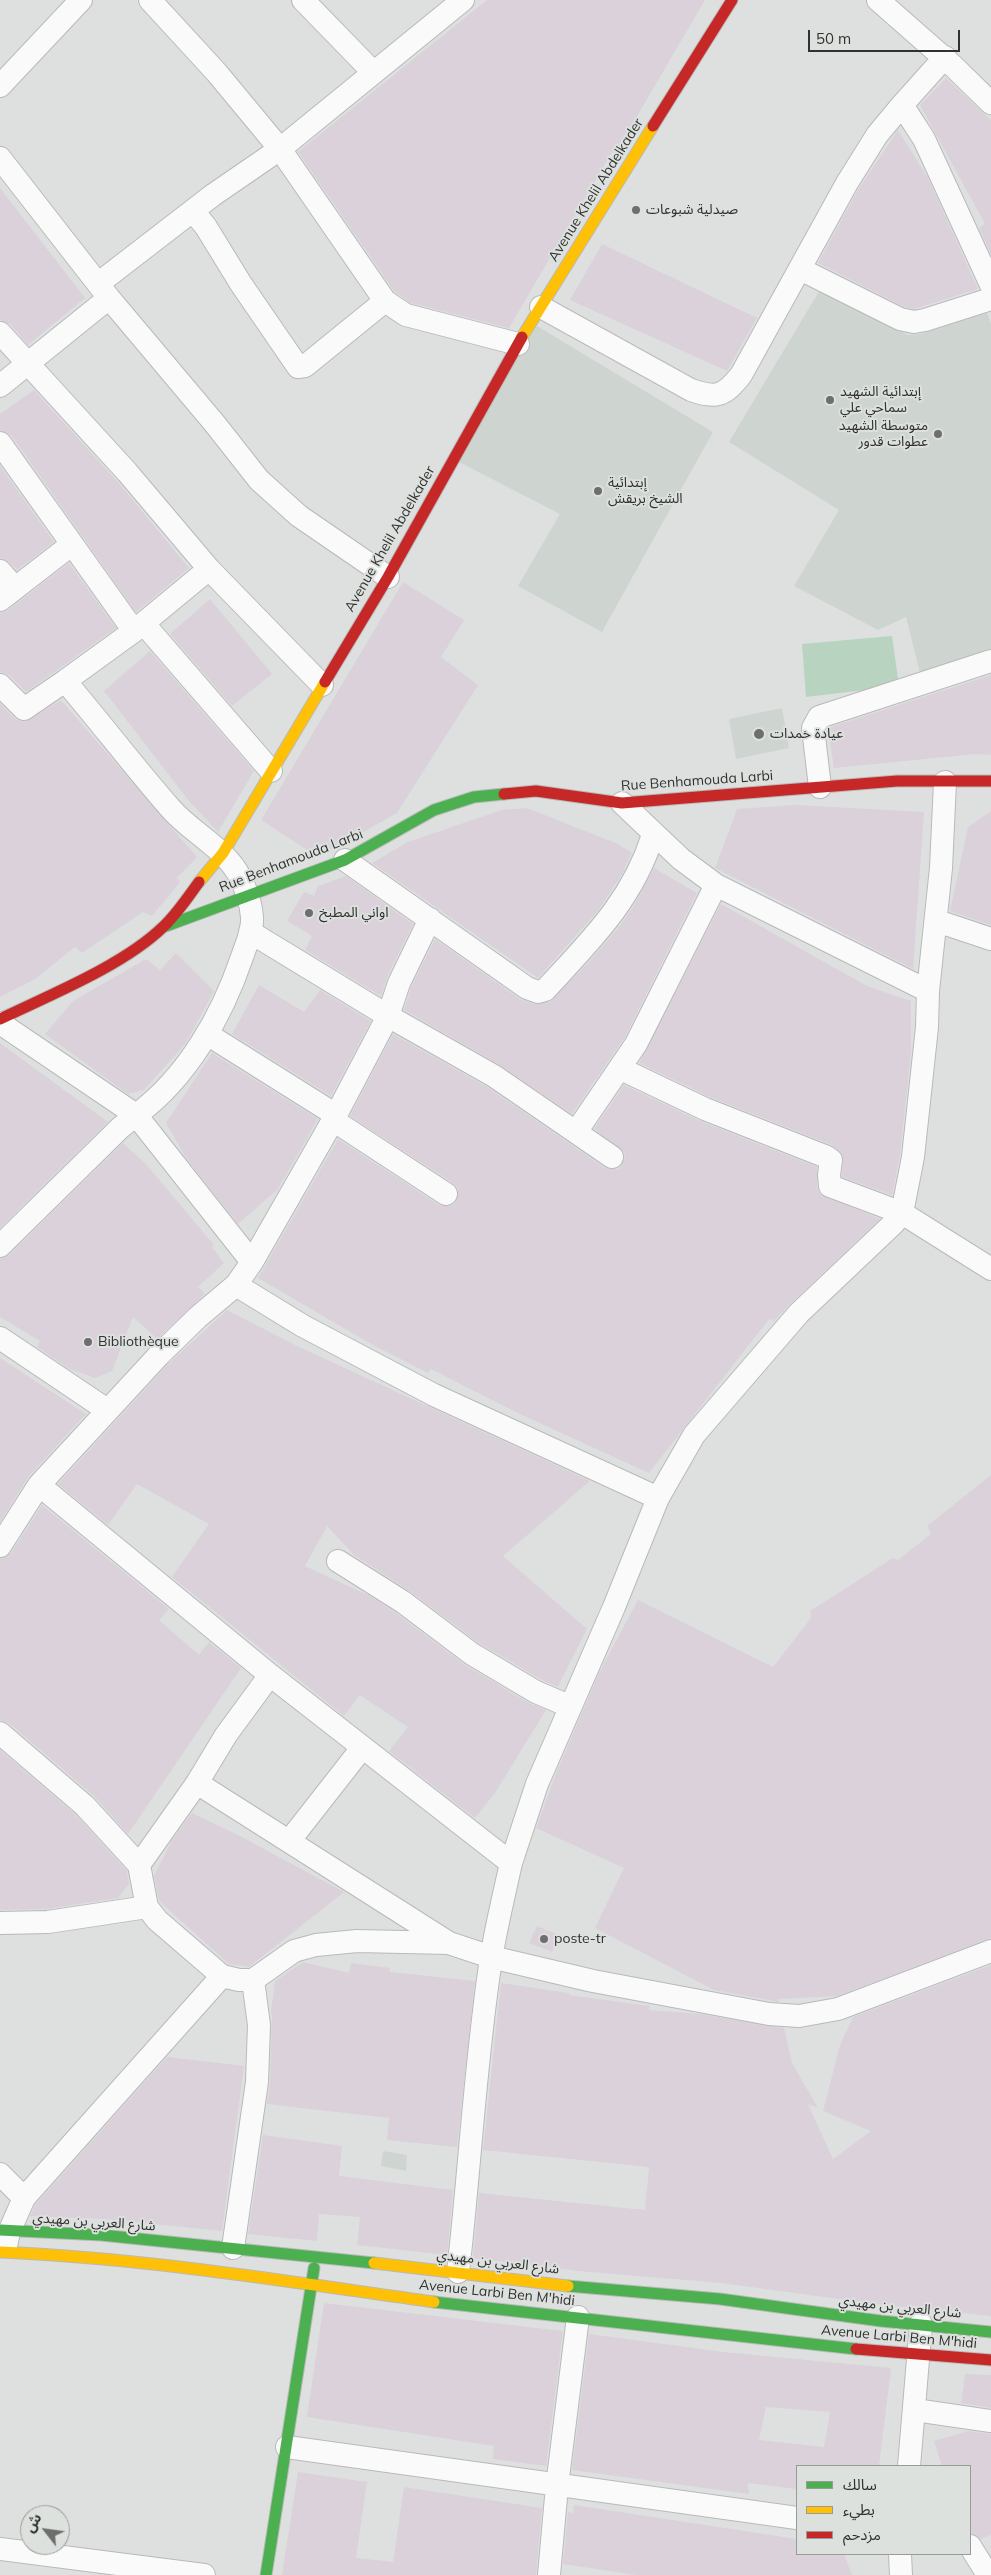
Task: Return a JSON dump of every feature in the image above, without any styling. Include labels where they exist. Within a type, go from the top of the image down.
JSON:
[{"type":"street","points":[[0,86],[81,0]]},
{"type":"street","points":[[150,0],[217,73],[280,149],[385,301],[406,315],[518,344]]},
{"type":"street","points":[[303,0],[373,72]]},
{"type":"street","points":[[0,386],[193,211],[280,149],[463,0]]},
{"type":"street","name":"Avenue Khelil Abdelkader","points":[[0,1019],[84,978],[134,949],[163,927],[223,853],[388,577],[518,344],[732,0]]},
{"type":"street","points":[[878,0],[944,57],[991,103]]},
{"type":"street","points":[[541,307],[692,390],[707,396],[722,394],[741,375],[867,150],[902,105],[944,57]]},
{"type":"street","points":[[902,105],[928,147],[991,285]]},
{"type":"street","points":[[0,158],[104,291],[259,480],[300,516],[388,577]]},
{"type":"street","points":[[193,211],[206,227],[241,284],[298,367],[305,366],[385,301]]},
{"type":"street","points":[[800,269],[900,319],[914,322],[991,299]]},
{"type":"street","points":[[0,333],[127,472],[209,569],[322,685]]},
{"type":"street","points":[[0,443],[71,545],[139,628],[271,771]]},
{"type":"street","points":[[0,571],[7,594],[71,545]]},
{"type":"street","points":[[0,685],[24,709],[139,628],[209,569]]},
{"type":"street","points":[[820,787],[813,728],[819,717],[991,661]]},
{"type":"street","points":[[0,1246],[170,1083],[207,1034],[224,1002],[250,932],[252,918],[248,895],[240,876],[223,853],[196,834],[172,810],[65,681]]},
{"type":"street","name":"Rue Benhamouda Larbi","points":[[163,927],[345,860],[434,810],[474,797],[536,791],[622,803],[897,781],[991,781]]},
{"type":"street","points":[[458,2272],[477,2069],[491,1957],[512,1862],[536,1784],[614,1607],[658,1498],[694,1435],[799,1313],[894,1223],[902,1213],[918,1118],[928,991],[937,921],[945,782]]},
{"type":"street","points":[[622,803],[680,859],[716,885],[928,991]]},
{"type":"street","points":[[345,860],[527,988],[542,992],[577,956],[618,908],[640,871],[653,835]]},
{"type":"street","points":[[576,1132],[621,1068],[659,1002],[716,885]]},
{"type":"street","points":[[0,1546],[39,1485],[107,1410],[198,1317],[236,1285],[252,1262],[334,1118],[388,1016],[399,983],[430,919]]},
{"type":"street","points":[[937,921],[991,939]]},
{"type":"street","points":[[250,932],[388,1016],[494,1076],[612,1157]]},
{"type":"street","points":[[0,1023],[136,1115],[252,1262]]},
{"type":"street","points":[[207,1034],[446,1194]]},
{"type":"street","points":[[621,1068],[705,1109],[828,1157],[831,1160],[830,1186],[902,1213],[991,1269]]},
{"type":"street","points":[[236,1285],[303,1326],[426,1391],[658,1498]]},
{"type":"street","points":[[0,1338],[107,1410]]},
{"type":"street","points":[[39,1485],[270,1675],[362,1748],[512,1862]]},
{"type":"street","points":[[338,1561],[396,1598],[472,1654],[536,1692],[569,1706]]},
{"type":"street","points":[[139,1865],[197,1783],[226,1734],[270,1675]]},
{"type":"street","points":[[0,1733],[85,1806],[139,1865],[147,1907],[157,1920],[222,1976],[253,1980],[294,1951],[316,1945],[357,1941],[449,1942]]},
{"type":"street","points":[[290,1840],[362,1748]]},
{"type":"street","points":[[197,1783],[449,1942],[491,1957],[593,1981],[769,2014],[799,2016],[838,2009],[991,1951]]},
{"type":"street","points":[[0,1923],[48,1922],[147,1907]]},
{"type":"street","points":[[4,2242],[24,2198],[222,1976]]},
{"type":"street","points":[[233,2248],[257,2082],[259,2025],[253,1980]]},
{"type":"street","points":[[0,2174],[24,2198]]},
{"type":"street","name":"شارع العربي بن مهيدي","points":[[4,2242],[101,2235],[458,2272],[576,2287],[720,2298],[812,2313],[991,2332]]},
{"type":"street","name":"Avenue Larbi Ben M'hidi","points":[[4,2242],[72,2255],[451,2304],[578,2317],[726,2336],[919,2355],[991,2360]]},
{"type":"street","points":[[266,2575],[310,2286],[317,2257]]},
{"type":"street","points":[[549,2575],[557,2486],[578,2317]]},
{"type":"street","points":[[913,2460],[921,2324]]},
{"type":"street","points":[[915,2410],[991,2421]]},
{"type":"street","points":[[287,2447],[796,2518]]},
{"type":"street","points":[[971,2548],[988,2575]]},
{"type":"street","points":[[0,2549],[204,2575]]},
{"type":"street","points":[[900,2555],[901,2575]]},
{"type":"shaded area","name":"متوسطة الشهيد عطوات قدور","points":[[821,288],[908,335],[920,334],[987,312],[991,324],[991,653],[921,677],[906,617],[878,630],[794,586],[839,510],[729,442]]},
{"type":"shaded area","name":"إبتدائية الشيخ بريقش","points":[[537,326],[713,432],[602,632],[518,586],[560,514],[455,460]]},
{"type":"shaded area","name":"عيادة خمدات","points":[[782,708],[789,748],[736,759],[729,719]]},
{"type":"shaded area","points":[[383,2151],[407,2155],[406,2171],[381,2166]]},
{"type":"green space","points":[[892,636],[899,686],[806,697],[802,644]]},
{"type":"building","points":[[487,0],[705,0],[615,154],[612,152],[509,328],[411,303],[394,291],[298,152]]},
{"type":"building","points":[[946,78],[991,120],[991,254],[979,228],[985,224],[920,105]]},
{"type":"building","points":[[898,130],[928,178],[978,289],[914,309],[904,307],[818,263],[858,190]]},
{"type":"building","points":[[0,188],[85,298],[28,345],[10,324],[0,320]]},
{"type":"building","points":[[602,244],[757,318],[727,371],[570,300]]},
{"type":"building","points":[[34,390],[117,481],[189,568],[136,612],[11,435],[0,430],[0,414]]},
{"type":"building","points":[[0,466],[54,542],[17,570],[9,562],[0,558]]},
{"type":"building","points":[[69,563],[116,628],[26,692],[9,675],[0,672],[0,613],[8,610]]},
{"type":"building","points":[[403,582],[464,620],[441,657],[478,685],[397,813],[338,846],[315,855],[261,820]]},
{"type":"building","points":[[210,599],[272,674],[232,706],[170,634]]},
{"type":"building","points":[[150,651],[254,771],[218,832],[189,801],[104,691]]},
{"type":"building","points":[[991,675],[991,755],[976,754],[834,768],[828,728]]},
{"type":"building","points":[[61,700],[197,857],[177,878],[180,882],[152,916],[143,912],[82,953],[75,947],[35,979],[0,997],[0,704],[15,719],[25,722]]},
{"type":"building","points":[[796,805],[924,812],[913,969],[715,868],[737,809]]},
{"type":"building","points":[[527,808],[618,844],[632,853],[622,874],[598,911],[538,978],[372,863],[408,842],[502,810]]},
{"type":"building","points":[[991,811],[991,925],[950,911],[968,827]]},
{"type":"building","points":[[654,868],[697,893],[625,1037],[572,1114],[500,1065],[404,1010],[411,988],[435,939],[520,999],[534,1004],[549,1002],[588,963],[619,927],[633,907]]},
{"type":"building","points":[[346,876],[413,924],[387,977],[381,996],[305,950],[312,936],[287,921],[304,892],[314,896],[318,886]]},
{"type":"building","points":[[721,904],[867,986],[911,1001],[911,1053],[900,1155],[892,1195],[842,1177],[843,1155],[832,1145],[710,1097],[639,1063]]},
{"type":"building","points":[[176,953],[214,991],[186,1043],[144,1090],[128,1094],[45,1034],[73,1001],[146,959],[160,970]]},
{"type":"building","points":[[259,985],[304,1012],[320,990],[371,1021],[331,1096],[232,1034]]},
{"type":"building","points":[[393,1034],[487,1087],[605,1168],[618,1169],[625,1158],[624,1152],[594,1129],[624,1085],[700,1121],[817,1167],[817,1187],[820,1194],[880,1219],[774,1321],[769,1319],[649,1473],[522,1415],[431,1369],[428,1373],[373,1345],[258,1278],[338,1139],[439,1205],[451,1206],[457,1201],[458,1189],[453,1183],[350,1116]]},
{"type":"building","points":[[0,1043],[108,1122],[0,1228]]},
{"type":"building","points":[[212,1053],[318,1119],[278,1189],[238,1224],[186,1158],[166,1123]]},
{"type":"building","points":[[123,1143],[146,1164],[214,1245],[212,1247],[224,1263],[198,1287],[205,1294],[157,1339],[133,1317],[112,1371],[95,1378],[69,1369],[37,1347],[40,1341],[0,1317],[0,1259],[9,1255]]},
{"type":"building","points":[[227,1310],[299,1347],[590,1481],[503,1556],[587,1629],[558,1687],[542,1680],[479,1643],[411,1592],[354,1555],[327,1526],[305,1566],[370,1596],[396,1613],[465,1665],[529,1703],[546,1710],[495,1793],[475,1818],[389,1751],[408,1727],[360,1695],[344,1716],[172,1577],[209,1524],[137,1484],[108,1525],[58,1484],[168,1364]]},
{"type":"building","points":[[0,1358],[86,1414],[29,1476],[0,1522]]},
{"type":"building","points":[[991,1475],[991,1938],[837,1996],[778,1999],[779,2002],[714,1990],[595,1928],[624,1868],[536,1828],[557,1771],[600,1671],[638,1600],[773,1667],[811,1618],[810,1611],[893,1558],[898,1560],[931,1534],[927,1526]]},
{"type":"building","points":[[42,1505],[169,1609],[159,1620],[199,1655],[209,1642],[241,1668],[128,1834],[94,1796],[9,1723],[0,1720],[0,1559],[11,1553]]},
{"type":"building","points":[[0,1750],[76,1815],[127,1871],[129,1884],[118,1898],[47,1909],[0,1910]]},
{"type":"building","points":[[192,1813],[240,1836],[344,1892],[249,1967],[229,1964],[159,1901],[154,1876],[172,1840]]},
{"type":"building","name":"poste-tr","points":[[537,1926],[559,1935],[552,1952],[529,1943]]},
{"type":"building","points":[[303,1962],[349,1973],[351,1963],[390,1968],[390,1972],[475,1981],[457,2147],[387,2140],[389,2118],[267,2104],[270,2083],[271,2012],[275,1981]]},
{"type":"building","points":[[991,1965],[991,2316],[883,2305],[721,2283],[578,2271],[473,2258],[479,2193],[645,2210],[649,2167],[483,2150],[501,1983],[650,2006],[649,2010],[700,2014],[784,2028],[792,2063],[818,2108],[808,2104],[833,2159],[871,2131],[823,2111],[840,2045],[853,2017]]},
{"type":"building","points":[[167,2057],[244,2066],[222,2231],[103,2219],[30,2216],[35,2205]]},
{"type":"building","points":[[263,2135],[342,2146],[339,2176],[453,2190],[447,2255],[357,2245],[360,2217],[319,2214],[317,2241],[248,2234]]},
{"type":"building","points":[[324,2303],[563,2331],[546,2466],[493,2459],[494,2446],[307,2417]]},
{"type":"building","points":[[589,2334],[724,2352],[891,2368],[879,2465],[796,2465],[796,2489],[748,2483],[749,2494],[572,2470]],"holes":[[[766,2407],[830,2412],[824,2447],[759,2440]]]},
{"type":"building","points":[[965,2374],[991,2375],[991,2408],[961,2403]]},
{"type":"building","points":[[968,2431],[991,2434],[991,2535],[981,2539],[971,2534],[971,2465],[942,2465],[934,2441]]},
{"type":"building","points":[[298,2472],[367,2482],[356,2558],[393,2562],[404,2487],[542,2508],[536,2575],[282,2575]]},
{"type":"building","points":[[574,2505],[796,2539],[796,2555],[844,2555],[852,2575],[636,2575],[563,2564],[568,2512],[573,2513]]},
{"type":"traffic: fast","points":[[166,926],[345,860],[434,810],[474,797],[504,794]]},
{"type":"traffic: fast","points":[[0,2230],[101,2235],[374,2263]]},
{"type":"traffic: fast","points":[[266,2575],[314,2268]]},
{"type":"traffic: fast","points":[[568,2286],[720,2299],[881,2321],[991,2332]]},
{"type":"traffic: fast","points":[[434,2302],[856,2349]]},
{"type":"traffic: slow","points":[[522,337],[653,126]]},
{"type":"traffic: slow","points":[[199,882],[223,853],[325,682]]},
{"type":"traffic: slow","points":[[0,2252],[163,2265],[434,2302]]},
{"type":"traffic: slow","points":[[374,2263],[568,2286]]},
{"type":"traffic: jam","points":[[653,126],[732,0]]},
{"type":"traffic: jam","points":[[325,682],[388,577],[522,337]]},
{"type":"traffic: jam","points":[[504,794],[536,791],[622,803],[897,781],[991,781]]},
{"type":"traffic: jam","points":[[0,1019],[86,978],[147,941],[168,922],[199,882]]},
{"type":"traffic: jam","points":[[856,2349],[991,2360]]},
{"type":"place","name":"صيدلية شبوعات","points":[[636,210]]},
{"type":"place","name":"إبتدائية الشهيد سماحي علي","points":[[830,400]]},
{"type":"place","name":"متوسطة الشهيد عطوات قدور","points":[[938,434]]},
{"type":"place","name":"إبتدائية الشيخ بريقش","points":[[598,491]]},
{"type":"place","name":"عيادة خمدات","points":[[759,734]]},
{"type":"place","name":"اواني المطبخ","points":[[309,913]]},
{"type":"place","name":"Bibliothèque","points":[[88,1342]]},
{"type":"place","name":"poste-tr","points":[[544,1939]]}]
